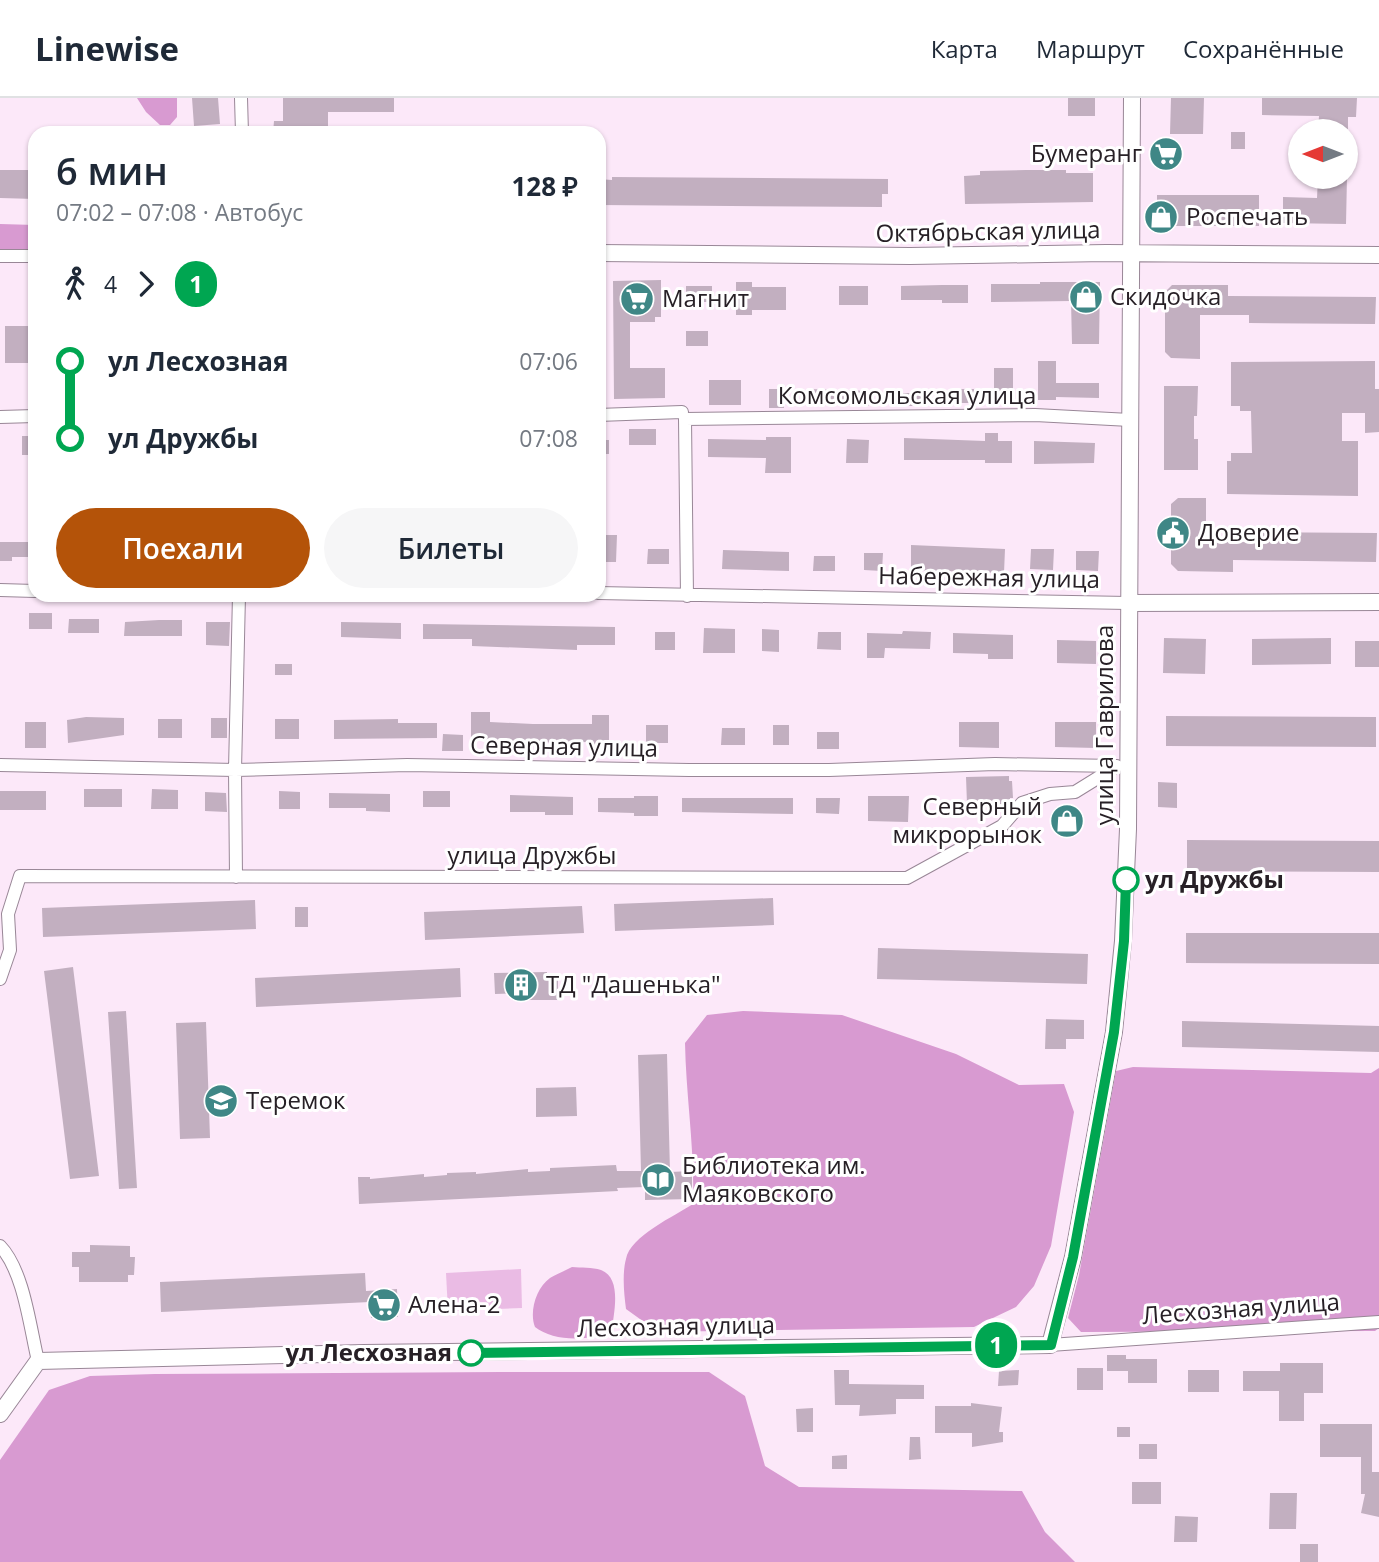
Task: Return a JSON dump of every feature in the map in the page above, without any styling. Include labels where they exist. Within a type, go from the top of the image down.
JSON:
[{"type":"street","points":[[241,98],[242,126]]},
{"type":"street","name":"улица Гаврилова","points":[[1051,1345],[1073,1257],[1114,1032],[1124,941],[1128,829],[1122,767],[1128,603],[1132,98]]},
{"type":"street","name":"Октябрьская улица","points":[[606,253],[910,256],[1130,253],[1379,255]]},
{"type":"street","points":[[0,256],[28,256]]},
{"type":"street","name":"Комсомольская улица","points":[[606,415],[1035,415],[1130,420]]},
{"type":"street","points":[[0,416],[28,416]]},
{"type":"street","points":[[683,416],[687,596]]},
{"type":"street","points":[[0,590],[28,591]]},
{"type":"street","name":"Набережная улица","points":[[606,593],[1128,603],[1379,602]]},
{"type":"street","points":[[236,877],[235,770],[239,602]]},
{"type":"street","name":"Северная улица","points":[[0,765],[235,770],[407,765],[688,770],[917,768],[995,764],[1122,767]]},
{"type":"street","name":"улица Дружбы","points":[[0,979],[10,950],[8,914],[20,876],[907,878],[1002,826],[1021,803],[1051,794],[1074,792],[1122,767]]},
{"type":"street","points":[[0,1246],[20,1283],[38,1361],[0,1414]]},
{"type":"street","name":"Лесхозная улица","points":[[38,1361],[364,1353],[1051,1345],[1379,1322]]},
{"type":"shaded area","points":[[137,98],[177,98],[177,117],[170,125],[160,125],[146,112]]},
{"type":"shaded area","points":[[0,224],[28,225],[28,251],[0,251]]},
{"type":"shaded area","points":[[743,1011],[842,1015],[956,1054],[1019,1085],[1064,1084],[1074,1112],[1051,1246],[1034,1286],[1016,1307],[974,1327],[658,1332],[626,1309],[624,1271],[629,1251],[644,1235],[693,1204],[685,1043],[707,1015]]},
{"type":"shaded area","points":[[1133,1067],[1371,1073],[1379,1068],[1379,1328],[1375,1331],[1081,1332],[1068,1318],[1079,1275],[1116,1071]]},
{"type":"shaded area","points":[[572,1267],[601,1270],[612,1280],[615,1305],[612,1329],[584,1338],[562,1338],[535,1327],[533,1308],[541,1288],[550,1278]]},
{"type":"shaded area","points":[[521,1269],[522,1308],[448,1311],[446,1273]]},
{"type":"shaded area","points":[[709,1372],[745,1396],[765,1466],[799,1487],[1022,1491],[1045,1532],[1075,1562],[0,1562],[0,1460],[49,1390],[90,1376]]},
{"type":"building","points":[[192,98],[218,98],[220,124],[194,126]]},
{"type":"building","points":[[283,98],[394,98],[394,112],[328,112],[328,126],[274,126],[274,121],[283,121]]},
{"type":"building","points":[[1068,98],[1095,98],[1095,116],[1068,116]]},
{"type":"building","points":[[1171,98],[1204,98],[1203,134],[1170,134]]},
{"type":"building","points":[[1262,98],[1357,98],[1356,117],[1348,119],[1262,115]]},
{"type":"building","points":[[1231,132],[1245,132],[1245,149],[1231,149]]},
{"type":"building","name":"Бумеранг","points":[[1161,147],[1172,147],[1172,160],[1161,160]]},
{"type":"building","points":[[0,170],[28,170],[28,199],[0,198]]},
{"type":"building","points":[[1066,170],[1066,173],[1093,173],[1093,202],[965,204],[964,176],[980,175],[980,171]]},
{"type":"building","points":[[612,177],[888,179],[888,194],[882,194],[882,207],[606,205],[606,180],[612,180]]},
{"type":"building","points":[[1317,189],[1347,189],[1346,224],[1283,223],[1283,197],[1317,198]]},
{"type":"building","points":[[1157,195],[1259,195],[1259,226],[1163,226],[1163,222],[1157,222]]},
{"type":"building","points":[[661,280],[661,317],[655,317],[655,322],[630,322],[630,368],[665,368],[665,398],[614,399],[613,281]]},
{"type":"building","points":[[736,282],[752,282],[752,287],[786,287],[786,310],[752,310],[752,315],[736,315]]},
{"type":"building","points":[[1100,282],[1099,344],[1072,344],[1071,301],[991,302],[991,284]]},
{"type":"building","points":[[968,285],[968,303],[901,300],[901,286]]},
{"type":"building","points":[[1172,285],[1228,285],[1228,296],[1376,297],[1375,324],[1249,323],[1249,315],[1200,315],[1200,359],[1171,358],[1165,352],[1165,292]]},
{"type":"building","points":[[686,286],[712,286],[712,302],[686,302]]},
{"type":"building","points":[[839,286],[868,286],[868,305],[839,305]]},
{"type":"building","points":[[5,326],[28,326],[28,363],[5,363]]},
{"type":"building","points":[[686,331],[708,331],[708,346],[686,346]]},
{"type":"building","points":[[1038,361],[1056,361],[1056,383],[1099,383],[1099,398],[1056,397],[1056,400],[1038,400]]},
{"type":"building","points":[[1375,361],[1375,389],[1379,389],[1379,432],[1365,433],[1365,413],[1342,413],[1342,441],[1358,441],[1358,496],[1227,494],[1227,461],[1231,461],[1231,453],[1252,453],[1251,411],[1240,411],[1240,406],[1231,406],[1231,362]]},
{"type":"building","points":[[994,368],[1013,368],[1013,400],[994,400]]},
{"type":"building","points":[[709,380],[741,380],[741,405],[709,405]]},
{"type":"building","points":[[1164,386],[1198,386],[1194,439],[1198,439],[1198,470],[1164,470]]},
{"type":"building","points":[[769,389],[784,389],[784,408],[769,408]]},
{"type":"building","points":[[808,389],[869,391],[869,406],[808,403]]},
{"type":"building","points":[[949,389],[974,389],[974,403],[949,403]]},
{"type":"building","points":[[900,393],[923,393],[923,406],[900,406]]},
{"type":"building","points":[[629,429],[656,429],[656,445],[629,445]]},
{"type":"building","points":[[985,433],[998,433],[998,441],[1012,441],[1012,463],[985,463],[985,460],[904,460],[904,438],[985,441]]},
{"type":"building","points":[[22,436],[28,436],[28,455],[22,455]]},
{"type":"building","points":[[766,437],[791,437],[791,473],[765,473],[766,458],[708,457],[708,439],[766,440]]},
{"type":"building","points":[[847,439],[869,440],[868,463],[846,463]]},
{"type":"building","points":[[606,440],[609,440],[609,454],[606,454]]},
{"type":"building","points":[[1034,441],[1095,443],[1094,463],[1034,464]]},
{"type":"building","points":[[1178,498],[1206,498],[1206,542],[1250,542],[1250,532],[1377,533],[1376,562],[1233,560],[1233,572],[1178,571],[1171,564],[1171,504]]},
{"type":"building","points":[[606,535],[617,535],[616,562],[606,562]]},
{"type":"building","points":[[0,542],[28,542],[28,557],[12,557],[12,561],[0,561]]},
{"type":"building","points":[[911,545],[1005,549],[1004,573],[911,570]]},
{"type":"building","points":[[648,549],[669,549],[669,564],[647,564]]},
{"type":"building","points":[[1031,549],[1054,549],[1053,570],[1030,569]]},
{"type":"building","points":[[723,550],[789,552],[789,571],[722,569]]},
{"type":"building","points":[[1076,551],[1099,551],[1098,571],[1076,570]]},
{"type":"building","points":[[864,553],[883,553],[882,571],[864,570]]},
{"type":"building","points":[[814,556],[835,556],[835,571],[813,571]]},
{"type":"building","points":[[29,613],[52,613],[52,629],[29,629]]},
{"type":"building","points":[[69,619],[99,619],[99,633],[68,633]]},
{"type":"building","points":[[182,620],[182,636],[124,636],[125,622]]},
{"type":"building","points":[[206,622],[230,622],[229,646],[206,645]]},
{"type":"building","points":[[341,622],[401,623],[401,639],[341,637]]},
{"type":"building","points":[[423,624],[615,627],[615,645],[577,645],[577,650],[472,646],[472,639],[423,639]]},
{"type":"building","points":[[704,628],[735,629],[735,653],[703,653]]},
{"type":"building","points":[[762,629],[779,630],[779,652],[762,651]]},
{"type":"building","points":[[903,631],[931,632],[930,649],[885,648],[884,658],[867,658],[867,633],[902,634]]},
{"type":"building","points":[[655,632],[675,632],[675,650],[655,650]]},
{"type":"building","points":[[818,632],[841,632],[841,650],[817,649]]},
{"type":"building","points":[[953,633],[1013,635],[1013,659],[988,659],[988,654],[953,653]]},
{"type":"building","points":[[1164,638],[1206,639],[1205,674],[1163,673]]},
{"type":"building","points":[[1331,638],[1331,664],[1252,665],[1252,639]]},
{"type":"building","points":[[1057,640],[1096,641],[1096,664],[1057,663]]},
{"type":"building","points":[[1355,641],[1379,641],[1379,667],[1355,667]]},
{"type":"building","points":[[275,664],[292,664],[292,675],[275,675]]},
{"type":"building","points":[[471,712],[490,712],[490,722],[533,724],[592,724],[592,715],[609,715],[609,747],[591,747],[592,742],[510,743],[510,740],[471,740]]},
{"type":"building","points":[[1166,716],[1376,717],[1376,747],[1166,746]]},
{"type":"building","points":[[86,717],[124,718],[124,735],[68,743],[67,720]]},
{"type":"building","points":[[211,718],[227,718],[227,738],[211,738]]},
{"type":"building","points":[[158,719],[182,719],[182,738],[158,738]]},
{"type":"building","points":[[275,719],[299,719],[299,739],[275,739]]},
{"type":"building","points":[[398,719],[398,723],[437,723],[437,738],[334,739],[334,720]]},
{"type":"building","points":[[25,722],[46,722],[46,748],[25,748]]},
{"type":"building","points":[[959,722],[999,722],[999,748],[959,747]]},
{"type":"building","points":[[1055,722],[1096,722],[1096,748],[1055,747]]},
{"type":"building","points":[[646,725],[668,725],[668,743],[646,743]]},
{"type":"building","points":[[773,725],[789,725],[789,745],[773,745]]},
{"type":"building","points":[[722,728],[745,728],[745,745],[721,745]]},
{"type":"building","points":[[817,732],[839,732],[839,749],[817,749]]},
{"type":"building","points":[[443,734],[463,735],[463,751],[442,751]]},
{"type":"building","points":[[1009,776],[1013,798],[1010,798],[1010,804],[967,804],[966,777]]},
{"type":"building","points":[[1158,782],[1177,783],[1177,808],[1158,807]]},
{"type":"building","points":[[84,789],[122,789],[122,807],[84,807]]},
{"type":"building","points":[[152,789],[178,790],[178,809],[151,809]]},
{"type":"building","points":[[0,791],[46,791],[46,810],[0,810]]},
{"type":"building","points":[[279,791],[300,792],[300,809],[279,809]]},
{"type":"building","points":[[423,791],[450,791],[450,807],[423,807]]},
{"type":"building","points":[[205,792],[226,793],[227,812],[205,811]]},
{"type":"building","points":[[329,793],[390,794],[390,812],[366,811],[366,808],[329,808]]},
{"type":"building","points":[[510,795],[573,797],[573,815],[510,812]]},
{"type":"building","points":[[658,796],[658,816],[598,812],[598,798]]},
{"type":"building","points":[[868,796],[909,796],[908,822],[868,821]]},
{"type":"building","points":[[682,798],[793,798],[793,814],[682,812]]},
{"type":"building","points":[[816,798],[840,798],[839,814],[816,813]]},
{"type":"building","points":[[1187,840],[1379,841],[1379,872],[1187,871]]},
{"type":"building","points":[[773,898],[774,925],[615,931],[614,904]]},
{"type":"building","points":[[255,900],[256,929],[43,937],[42,908]]},
{"type":"building","points":[[582,906],[584,933],[425,940],[424,912]]},
{"type":"building","points":[[295,907],[308,907],[308,927],[295,927]]},
{"type":"building","points":[[1186,933],[1379,933],[1379,964],[1186,963]]},
{"type":"building","points":[[878,948],[1088,954],[1087,984],[877,979]]},
{"type":"building","points":[[73,967],[99,1176],[70,1179],[44,971]]},
{"type":"building","points":[[460,968],[461,997],[256,1007],[255,978]]},
{"type":"building","name":"ТД \"Дашенька\"","points":[[547,972],[547,977],[558,977],[558,1000],[528,1000],[528,993],[495,994],[494,973]]},
{"type":"building","points":[[126,1011],[137,1188],[119,1189],[108,1012]]},
{"type":"building","points":[[1046,1019],[1084,1020],[1084,1039],[1066,1039],[1066,1049],[1045,1049]]},
{"type":"building","points":[[1182,1021],[1379,1026],[1379,1052],[1182,1047]]},
{"type":"building","points":[[206,1022],[210,1138],[180,1139],[176,1023]]},
{"type":"building","points":[[667,1054],[670,1172],[692,1171],[692,1199],[645,1200],[645,1187],[617,1188],[618,1191],[359,1204],[358,1177],[370,1179],[424,1174],[424,1177],[447,1173],[476,1174],[528,1169],[528,1172],[550,1171],[550,1168],[616,1165],[617,1171],[641,1171],[638,1055]]},
{"type":"building","points":[[576,1087],[577,1116],[536,1117],[536,1088]]},
{"type":"building","points":[[90,1245],[130,1246],[130,1257],[135,1257],[134,1275],[128,1275],[128,1282],[79,1282],[79,1267],[72,1267],[72,1252],[90,1252]]},
{"type":"building","points":[[365,1273],[366,1291],[397,1289],[398,1317],[371,1318],[370,1302],[161,1312],[160,1282]]},
{"type":"building","points":[[1107,1355],[1126,1355],[1126,1359],[1157,1359],[1157,1383],[1128,1383],[1128,1371],[1107,1371]]},
{"type":"building","points":[[1280,1363],[1323,1363],[1323,1393],[1304,1393],[1304,1421],[1279,1421],[1279,1391],[1243,1391],[1243,1371],[1280,1371]]},
{"type":"building","points":[[1077,1368],[1103,1368],[1103,1390],[1077,1390]]},
{"type":"building","points":[[834,1370],[849,1370],[849,1384],[924,1385],[924,1399],[896,1399],[896,1414],[859,1416],[860,1405],[835,1405]]},
{"type":"building","points":[[1019,1370],[1018,1385],[998,1386],[999,1371]]},
{"type":"building","points":[[1188,1370],[1219,1370],[1219,1392],[1188,1392]]},
{"type":"building","points":[[971,1403],[1002,1407],[999,1432],[1003,1432],[1003,1442],[972,1447],[972,1433],[935,1433],[935,1406],[971,1406]]},
{"type":"building","points":[[813,1408],[813,1432],[797,1432],[796,1409]]},
{"type":"building","points":[[1320,1424],[1372,1424],[1372,1472],[1379,1472],[1379,1517],[1361,1513],[1365,1494],[1361,1494],[1361,1457],[1320,1457]]},
{"type":"building","points":[[1117,1427],[1130,1427],[1130,1437],[1117,1437]]},
{"type":"building","points":[[910,1437],[920,1437],[921,1459],[909,1460]]},
{"type":"building","points":[[1139,1444],[1157,1444],[1157,1459],[1139,1459]]},
{"type":"building","points":[[847,1455],[847,1469],[832,1469],[832,1456]]},
{"type":"building","points":[[1132,1482],[1161,1482],[1161,1504],[1132,1504]]},
{"type":"building","points":[[1270,1493],[1297,1493],[1296,1529],[1269,1529]]},
{"type":"building","points":[[1175,1516],[1198,1517],[1197,1542],[1174,1542]]},
{"type":"building","points":[[1300,1544],[1318,1544],[1318,1562],[1300,1562]]},
{"type":"bus line","name":"1","points":[[471,1353],[1051,1345],[1073,1257],[1114,1032],[1124,941],[1126,880]]},
{"type":"place","name":"Бумеранг","points":[[1166,154]]},
{"type":"place","name":"Роспечать","points":[[1161,217]]},
{"type":"place","name":"Скидочка","points":[[1086,297]]},
{"type":"place","name":"Магнит","points":[[637,299]]},
{"type":"place","name":"Доверие","points":[[1173,533]]},
{"type":"place","name":"Северный микрорынок","points":[[1067,821]]},
{"type":"place","name":"ул Дружбы","points":[[1126,880]]},
{"type":"place","name":"ТД \"Дашенька\"","points":[[521,985]]},
{"type":"place","name":"Теремок","points":[[221,1101]]},
{"type":"place","name":"Библиотека им. Маяковского","points":[[658,1180]]},
{"type":"place","name":"Алена-2","points":[[384,1305]]},
{"type":"place","name":"ул Лесхозная","points":[[471,1353]]}]
